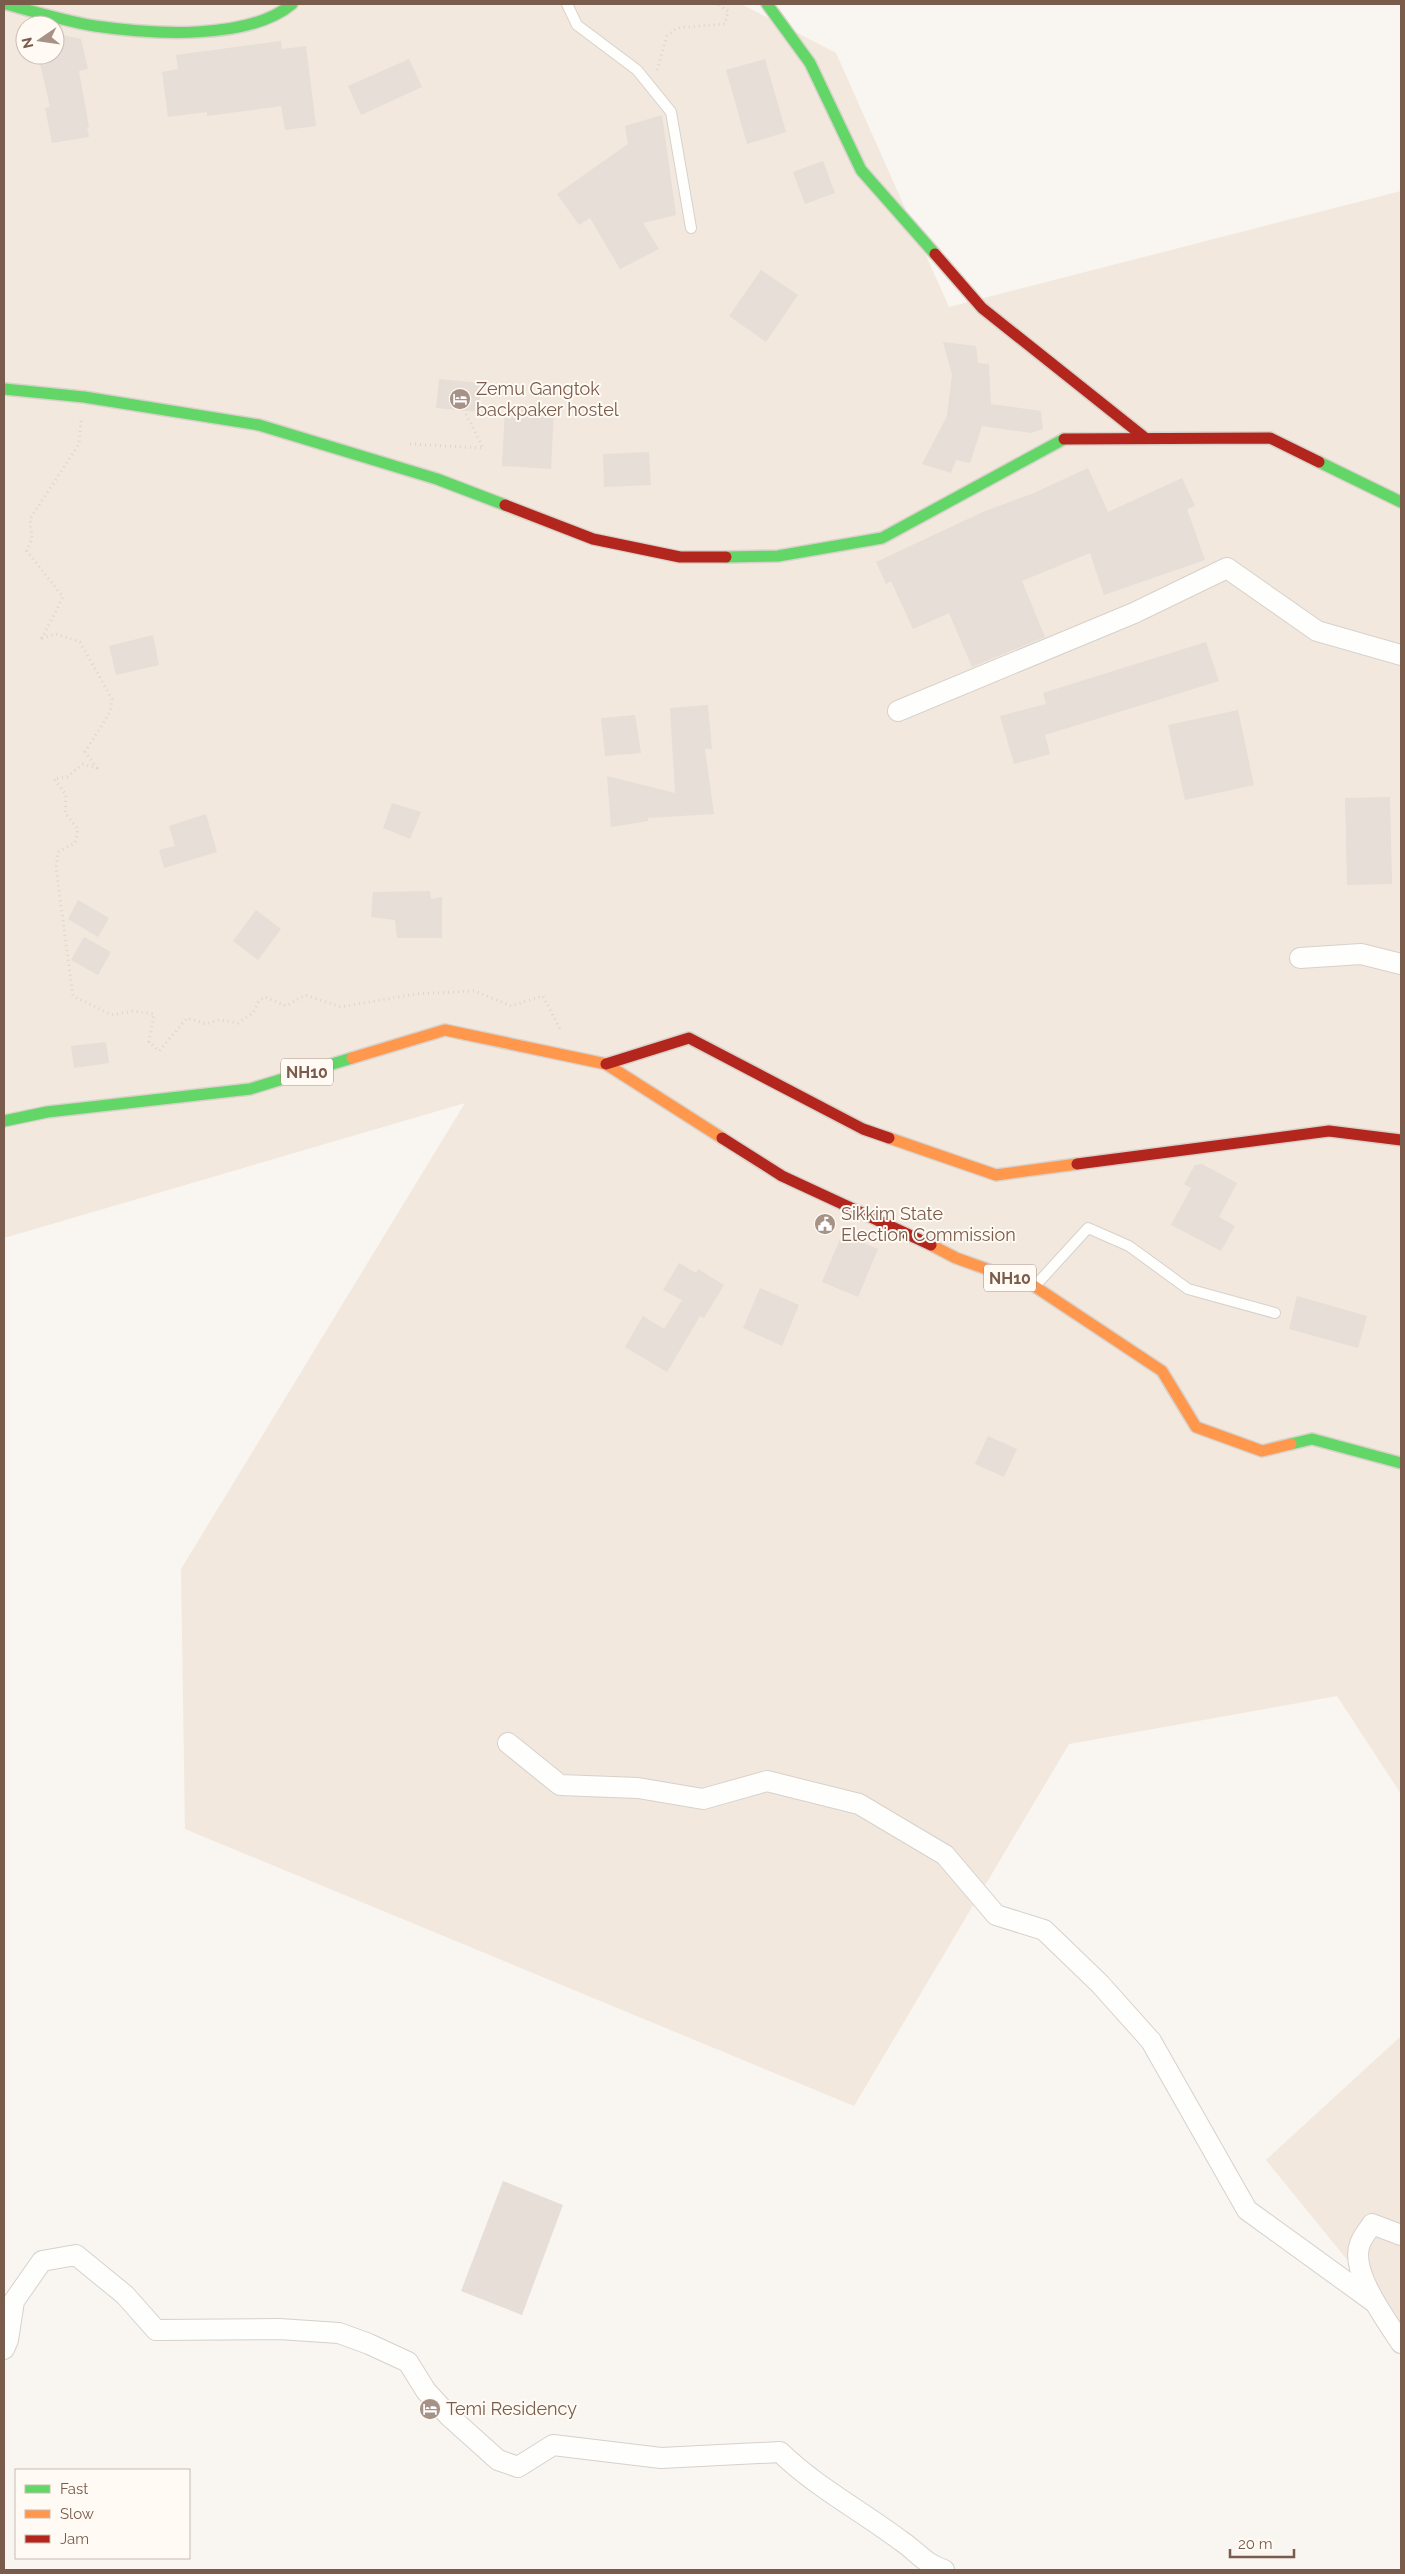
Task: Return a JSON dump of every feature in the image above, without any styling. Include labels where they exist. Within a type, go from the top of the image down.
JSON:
[{"type":"main road","points":[[6,4],[39,13],[121,29],[223,30],[256,24],[292,4]]},
{"type":"main road","points":[[767,4],[810,63],[861,170],[982,308],[1144,437]]},
{"type":"main road","points":[[4,389],[84,397],[259,426],[437,479],[592,539],[680,557],[778,556],[882,538],[1066,438],[1270,438],[1401,502]]},
{"type":"main road","name":"NH10","points":[[4,1121],[47,1112],[250,1089],[445,1030],[606,1064],[782,1176],[897,1228],[956,1258],[1034,1286],[1162,1371],[1196,1427],[1262,1451],[1312,1439],[1401,1463]]},
{"type":"main road","points":[[606,1064],[689,1038],[863,1129],[996,1175],[1329,1132],[1401,1140]]},
{"type":"street","points":[[898,711],[1134,613],[1227,568],[1317,631],[1401,655]]},
{"type":"street","points":[[1300,958],[1361,954],[1401,964]]},
{"type":"street","points":[[508,1744],[560,1784],[638,1788],[703,1800],[767,1781],[859,1804],[945,1855],[996,1915],[1044,1930],[1100,1984],[1151,2041],[1247,2210],[1374,2302]]},
{"type":"street","points":[[1401,2235],[1372,2224],[1359,2245],[1358,2261],[1374,2302],[1401,2343]]},
{"type":"street","points":[[4,2349],[8,2340],[14,2301],[42,2261],[76,2255],[125,2296],[156,2330],[279,2329],[339,2333],[408,2362],[426,2391],[449,2416],[498,2460],[518,2466],[553,2445],[661,2458],[780,2452],[802,2474],[902,2541],[929,2568]]},
{"type":"lane","points":[[567,4],[577,25],[638,70],[671,112],[691,228]]},
{"type":"lane","points":[[1034,1286],[1088,1228],[1129,1246],[1188,1289],[1275,1313]]},
{"type":"path","points":[[651,87],[667,36],[677,28],[725,24],[728,11],[718,4]]},
{"type":"path","points":[[84,397],[79,444],[30,519],[32,538],[27,551],[63,597],[42,638],[56,634],[80,642],[112,699],[110,712],[85,752],[97,768],[83,764],[67,777],[54,778],[66,795],[65,813],[78,829],[75,843],[58,852],[56,868],[73,996],[112,1015],[133,1011],[154,1014],[149,1042],[159,1051],[187,1018],[206,1024],[219,1020],[238,1023],[254,1013],[259,1001],[265,998],[286,1006],[305,995],[341,1007],[415,994],[475,991],[511,1006],[543,996],[560,1029],[568,1035]]},
{"type":"path","points":[[402,444],[483,448],[464,410]]},
{"type":"shaded area","points":[[4,4],[741,4],[836,53],[949,307],[1401,191],[1401,1794],[1337,1696],[1069,1744],[854,2106],[185,1829],[181,1569],[465,1103],[4,1238]]},
{"type":"shaded area","points":[[1401,2036],[1401,2326],[1266,2160]]},
{"type":"building","points":[[65,36],[81,39],[88,69],[79,71],[89,137],[52,143],[45,108],[50,107],[40,65],[65,65]]},
{"type":"building","points":[[281,41],[282,49],[306,46],[316,126],[285,130],[281,106],[207,116],[207,112],[168,117],[162,72],[178,69],[176,55]]},
{"type":"building","points":[[409,59],[422,87],[361,115],[348,86]]},
{"type":"building","points":[[765,59],[786,132],[747,144],[726,70]]},
{"type":"building","points":[[662,115],[676,215],[643,223],[659,249],[620,269],[590,218],[579,225],[557,194],[628,144],[625,126]]},
{"type":"building","points":[[823,161],[835,193],[805,204],[793,172]]},
{"type":"building","points":[[761,270],[798,295],[766,342],[729,316]]},
{"type":"building","points":[[943,342],[976,346],[978,363],[989,364],[991,404],[1041,411],[1043,429],[1031,433],[982,426],[970,463],[956,460],[951,473],[922,464],[947,416],[952,375]]},
{"type":"building","points":[[439,379],[481,383],[479,412],[436,408]]},
{"type":"building","points":[[505,407],[554,409],[551,469],[502,466]]},
{"type":"building","points":[[649,452],[651,485],[604,487],[603,454]]},
{"type":"building","points":[[1088,468],[1108,512],[1182,478],[1195,506],[1187,509],[1205,560],[1104,595],[1090,553],[1022,581],[1045,637],[972,667],[949,613],[913,629],[891,581],[886,584],[876,562],[985,511],[1034,493]]},
{"type":"building","points":[[153,635],[159,665],[116,675],[109,646]]},
{"type":"building","points":[[1206,642],[1219,681],[1045,735],[1050,754],[1014,764],[1000,716],[1046,704],[1043,693]]},
{"type":"building","points":[[708,705],[712,749],[705,749],[714,814],[648,818],[648,821],[611,827],[607,776],[675,793],[670,708]]},
{"type":"building","points":[[1238,710],[1254,785],[1185,800],[1168,725]]},
{"type":"building","points":[[635,715],[641,753],[605,756],[601,718]]},
{"type":"building","points":[[1390,797],[1392,884],[1347,885],[1345,798]]},
{"type":"building","points":[[392,803],[421,812],[410,839],[383,828]]},
{"type":"building","points":[[206,814],[217,852],[164,868],[159,850],[175,846],[169,826]]},
{"type":"building","points":[[430,891],[431,899],[442,897],[442,938],[397,938],[395,920],[371,917],[373,892]]},
{"type":"building","points":[[78,900],[109,918],[98,937],[68,919]]},
{"type":"building","points":[[256,910],[281,929],[258,960],[233,941]]},
{"type":"building","points":[[84,937],[111,952],[98,975],[71,960]]},
{"type":"building","points":[[106,1042],[109,1063],[74,1068],[71,1046]]},
{"type":"building","points":[[1202,1164],[1237,1183],[1219,1217],[1235,1226],[1221,1251],[1171,1225],[1191,1188],[1184,1184],[1195,1165]]},
{"type":"building","points":[[842,1234],[878,1249],[858,1297],[822,1282]]},
{"type":"building","points":[[679,1263],[696,1273],[698,1269],[724,1285],[704,1318],[700,1316],[667,1372],[625,1347],[643,1316],[664,1329],[682,1300],[663,1290]]},
{"type":"building","points":[[760,1288],[799,1305],[782,1346],[743,1328]]},
{"type":"building","points":[[1297,1296],[1367,1316],[1358,1348],[1289,1329]]},
{"type":"building","points":[[988,1436],[1017,1449],[1004,1477],[975,1464]]},
{"type":"building","points":[[503,2181],[563,2205],[522,2315],[461,2291]]},
{"type":"traffic: fast","points":[[6,4],[95,26],[170,32],[198,32],[250,24],[273,16],[292,4]]},
{"type":"traffic: fast","points":[[767,4],[810,63],[861,170],[935,254]]},
{"type":"traffic: fast","points":[[4,389],[84,397],[259,425],[437,479],[505,505]]},
{"type":"traffic: fast","points":[[726,557],[778,556],[882,538],[1064,439]]},
{"type":"traffic: fast","points":[[1319,462],[1401,502]]},
{"type":"traffic: fast","points":[[4,1121],[47,1112],[250,1089],[352,1058]]},
{"type":"traffic: fast","points":[[1291,1444],[1312,1439],[1401,1463]]},
{"type":"traffic: slow","points":[[352,1058],[445,1030],[606,1064],[722,1138]]},
{"type":"traffic: slow","points":[[889,1138],[996,1175],[1077,1164]]},
{"type":"traffic: slow","points":[[931,1245],[956,1258],[1034,1286],[1162,1371],[1196,1427],[1262,1451],[1291,1444]]},
{"type":"traffic: jam","points":[[935,254],[982,308],[1144,437]]},
{"type":"traffic: jam","points":[[1064,439],[1270,438],[1319,462]]},
{"type":"traffic: jam","points":[[505,505],[593,539],[680,557],[726,557]]},
{"type":"traffic: jam","points":[[606,1064],[689,1038],[863,1129],[889,1138]]},
{"type":"traffic: jam","points":[[1077,1164],[1329,1131],[1401,1140]]},
{"type":"traffic: jam","points":[[722,1138],[782,1176],[931,1245]]},
{"type":"place","name":"Zemu Gangtok backpaker hostel","points":[[460,399]]},
{"type":"place","name":"Sikkim State Election Commission","points":[[825,1224]]},
{"type":"place","name":"Temi Residency","points":[[430,2409]]}]
